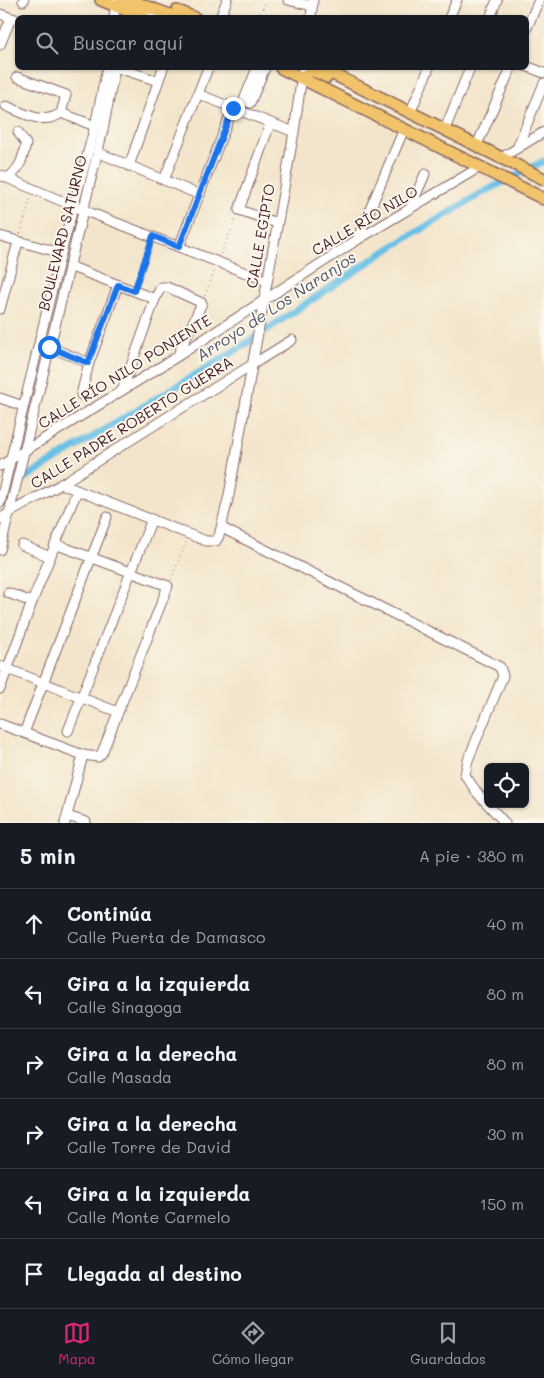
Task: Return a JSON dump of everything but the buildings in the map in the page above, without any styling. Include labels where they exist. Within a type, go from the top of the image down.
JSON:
[{"type":"main road","points":[[101,0],[121,6],[169,15],[182,15]]},
{"type":"main road","points":[[150,0],[182,15]]},
{"type":"main road","points":[[121,6],[139,15]]},
{"type":"main road","points":[[305,72],[312,70],[351,90],[363,91]]},
{"type":"main road","points":[[325,70],[363,91],[411,111],[536,177]]},
{"type":"main road","points":[[305,72],[404,129],[480,167],[506,177],[544,199]]},
{"type":"street","points":[[138,0],[182,15]]},
{"type":"street","points":[[221,15],[227,0]]},
{"type":"street","points":[[288,0],[313,3]]},
{"type":"street","points":[[450,15],[456,0]]},
{"type":"street","points":[[491,15],[497,0]]},
{"type":"street","points":[[529,23],[539,0]]},
{"type":"street","points":[[121,6],[149,15]]},
{"type":"street","points":[[0,14],[14,19],[0,45]]},
{"type":"street","points":[[529,67],[544,72]]},
{"type":"street","name":"BOULEVARD SATURNO","points":[[0,550],[70,266],[79,208],[107,70]]},
{"type":"street","name":"BOULEVARD SATURNO","points":[[0,504],[61,253],[79,208],[97,152],[116,70]]},
{"type":"street","points":[[122,70],[158,81]]},
{"type":"street","points":[[129,166],[162,70]]},
{"type":"street","points":[[164,180],[207,70]]},
{"type":"street","points":[[256,70],[244,100],[250,103],[264,70]]},
{"type":"street","points":[[411,111],[428,70]]},
{"type":"street","points":[[445,129],[469,70]]},
{"type":"street","points":[[477,145],[510,70]]},
{"type":"street","points":[[305,72],[506,177]]},
{"type":"street","name":"CALLE EGIPTO","points":[[222,528],[305,72]]},
{"type":"street","points":[[6,106],[42,120],[52,119],[60,113],[66,95],[17,77]]},
{"type":"street","points":[[517,148],[544,83]]},
{"type":"street","points":[[363,91],[519,169]]},
{"type":"street","points":[[198,94],[294,132]]},
{"type":"street","points":[[179,247],[233,108]]},
{"type":"street","points":[[60,113],[96,126]]},
{"type":"street","points":[[270,124],[239,210],[277,223]]},
{"type":"street","points":[[357,240],[404,129]]},
{"type":"street","points":[[4,177],[14,174],[23,160],[26,144],[18,132]]},
{"type":"street","points":[[501,158],[544,132]]},
{"type":"street","points":[[97,152],[200,195]]},
{"type":"street","name":"CALLE RÍO NILO","points":[[264,300],[357,240],[480,167]]},
{"type":"street","points":[[410,209],[425,174]]},
{"type":"street","points":[[4,177],[268,281]]},
{"type":"street","points":[[536,177],[544,184]]},
{"type":"street","points":[[519,184],[544,194]]},
{"type":"street","points":[[0,236],[61,253]]},
{"type":"street","points":[[0,309],[18,242]]},
{"type":"street","points":[[70,266],[154,299]]},
{"type":"street","points":[[81,395],[88,363],[118,285]]},
{"type":"street","points":[[123,388],[154,299],[159,289],[167,287],[202,303],[178,356]]},
{"type":"street","name":"CALLE RÍO NILO PONIENTE","points":[[0,466],[25,452],[123,388],[178,356],[264,300]]},
{"type":"street","name":"CALLE PADRE ROBERTO GUERRA","points":[[0,519],[61,484],[142,431],[292,340]]},
{"type":"street","points":[[49,347],[88,363]]},
{"type":"street","points":[[0,398],[23,406]]},
{"type":"street","points":[[61,484],[211,542],[216,541],[222,528],[500,667],[503,676],[468,760],[465,775],[478,794],[505,823]]},
{"type":"street","points":[[0,689],[3,668],[77,491]]},
{"type":"street","points":[[24,733],[107,517]]},
{"type":"street","points":[[68,731],[152,519]]},
{"type":"street","points":[[0,724],[83,755],[98,757],[102,753],[168,586],[56,544]]},
{"type":"street","points":[[22,545],[50,557]]},
{"type":"street","points":[[8,593],[32,602]]},
{"type":"street","points":[[3,668],[118,712]]},
{"type":"street","points":[[83,755],[66,820],[86,822]]},
{"type":"path","points":[[260,15],[267,0]]},
{"type":"path","points":[[18,242],[33,189]]},
{"type":"path","points":[[202,303],[239,210]]},
{"type":"path","points":[[134,291],[153,236]]},
{"type":"path","points":[[168,586],[189,534]]},
{"type":"waterway","name":"Arroyo de Los Naranjos","points":[[25,478],[233,352],[390,248],[482,193],[544,161]]},
{"type":"route","points":[[49,347],[88,363],[118,285],[134,291],[153,236],[179,247],[233,108]]}]
